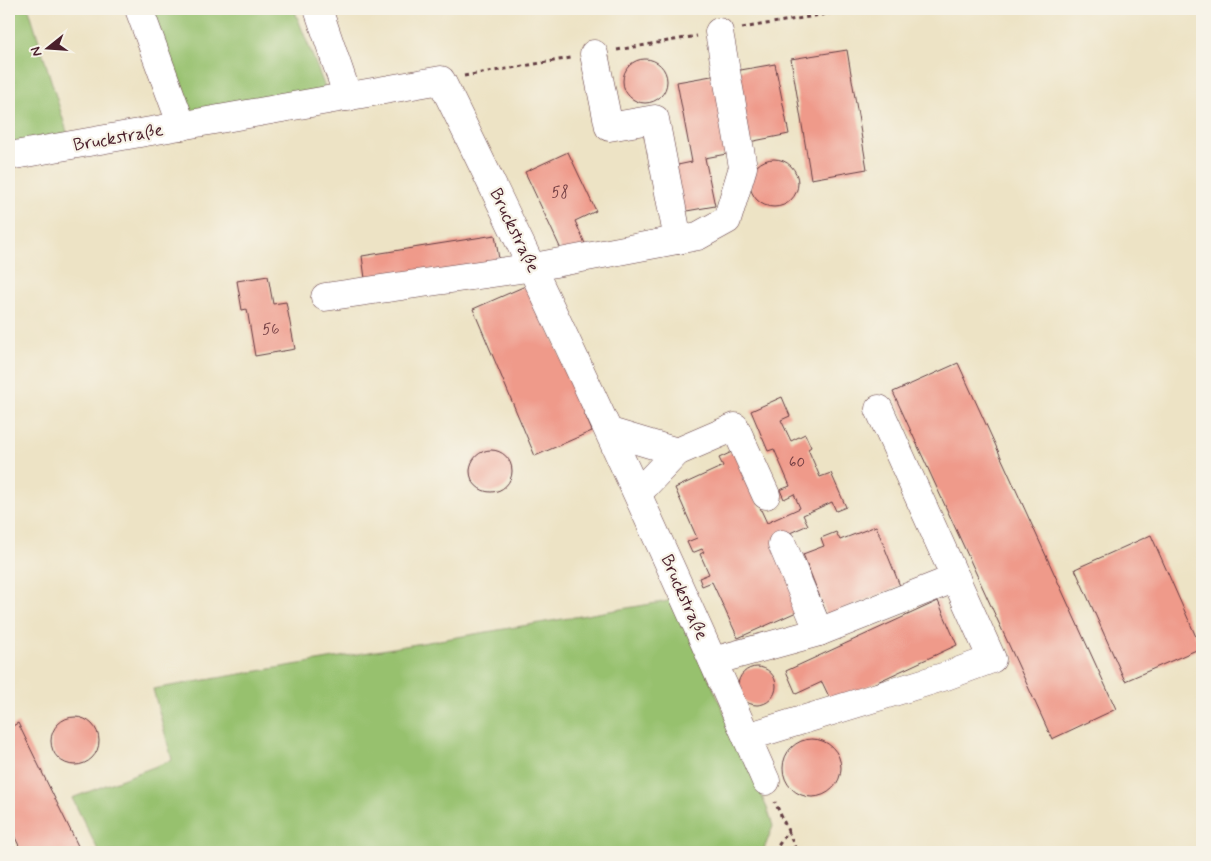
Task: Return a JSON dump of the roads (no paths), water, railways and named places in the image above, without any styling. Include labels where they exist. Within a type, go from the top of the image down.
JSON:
[{"type":"street","points":[[139,9],[182,126]]},
{"type":"street","points":[[318,9],[348,97]]},
{"type":"street","points":[[325,297],[534,267],[678,240],[698,236],[727,220],[743,167],[719,32]]},
{"type":"street","points":[[594,54],[609,126],[655,119],[678,240]]},
{"type":"street","name":"Bruckstraße","points":[[9,156],[441,80],[534,267],[638,493],[766,780]]},
{"type":"street","points":[[747,737],[946,676],[992,659],[879,409]]},
{"type":"street","points":[[638,493],[677,452],[735,427],[766,495]]},
{"type":"street","points":[[610,432],[677,452]]},
{"type":"street","points":[[782,544],[819,632]]},
{"type":"street","points":[[713,661],[819,632],[956,578]]}]
